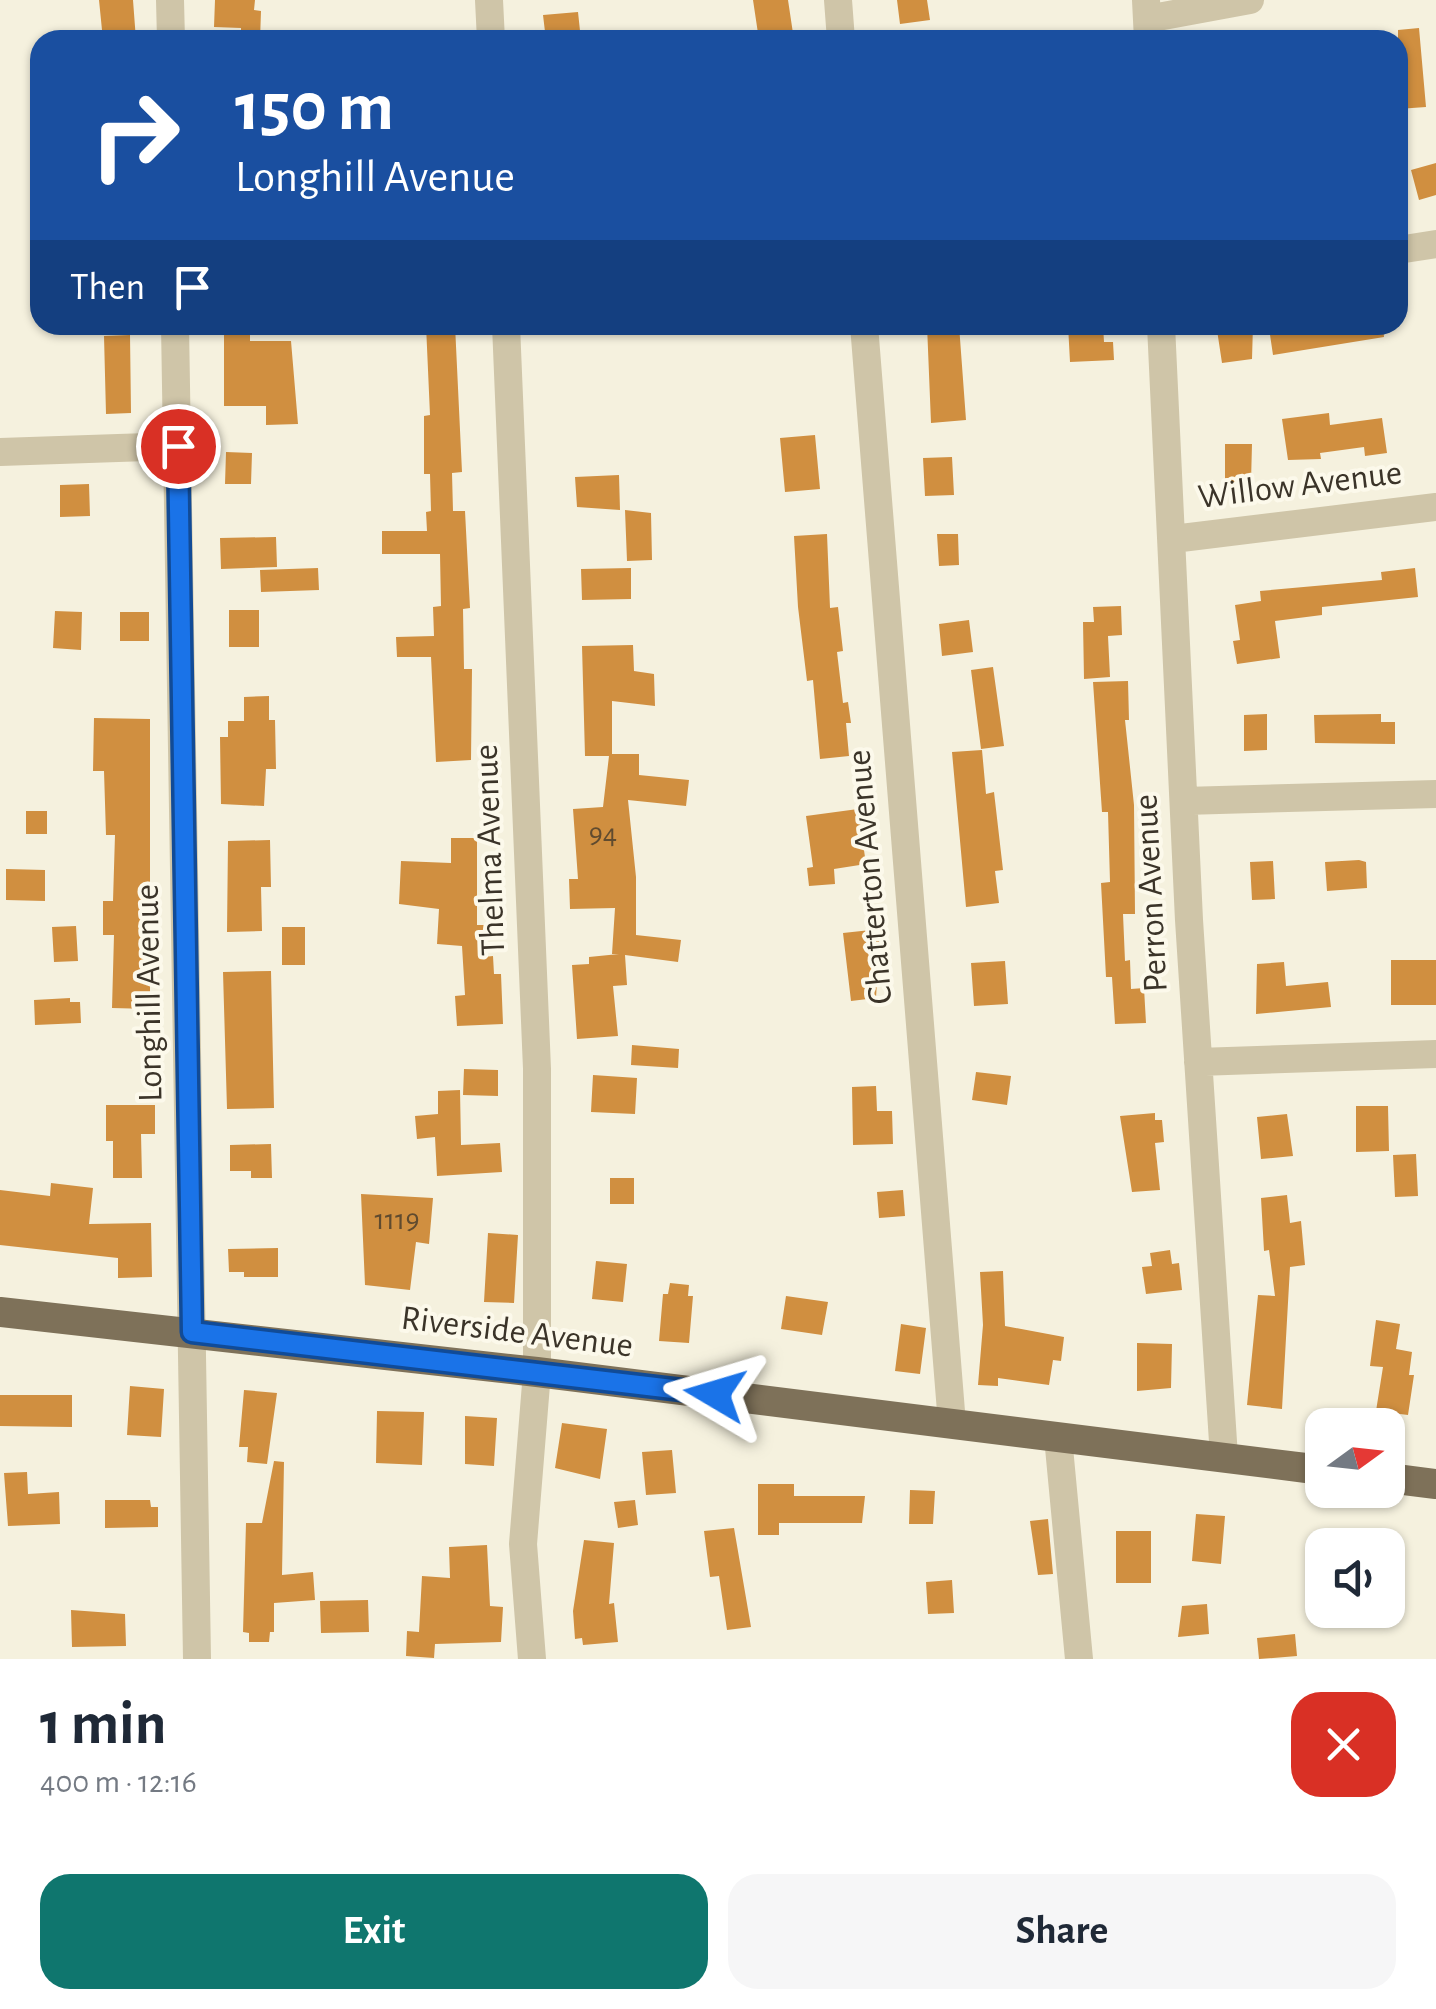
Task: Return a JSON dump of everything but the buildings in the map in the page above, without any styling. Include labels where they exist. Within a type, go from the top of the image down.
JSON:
[{"type":"main road","name":"Riverside Avenue","points":[[0,1312],[537,1372],[1305,1468]]},
{"type":"main road","points":[[1405,1480],[1436,1484]]},
{"type":"street","points":[[170,0],[171,30]]},
{"type":"street","points":[[489,0],[490,30]]},
{"type":"street","points":[[838,0],[840,30]]},
{"type":"street","points":[[1147,20],[1250,0]]},
{"type":"street","points":[[1408,248],[1436,244]]},
{"type":"street","name":"Longhill Avenue","points":[[176,335],[197,1659]]},
{"type":"street","name":"Thelma Avenue","points":[[506,335],[537,1070],[537,1372],[524,1544],[532,1659]]},
{"type":"street","name":"Chatterton Avenue","points":[[865,335],[952,1424]]},
{"type":"street","name":"Perron Avenue","points":[[1162,335],[1198,1062],[1224,1457]]},
{"type":"street","points":[[0,452],[178,446]]},
{"type":"street","name":"Willow Avenue","points":[[1173,538],[1436,507]]},
{"type":"street","points":[[1184,801],[1436,794]]},
{"type":"street","points":[[1198,1062],[1436,1054]]},
{"type":"street","points":[[1058,1437],[1079,1659]]},
{"type":"route","points":[[178,446],[192,1332],[715,1394]]}]
